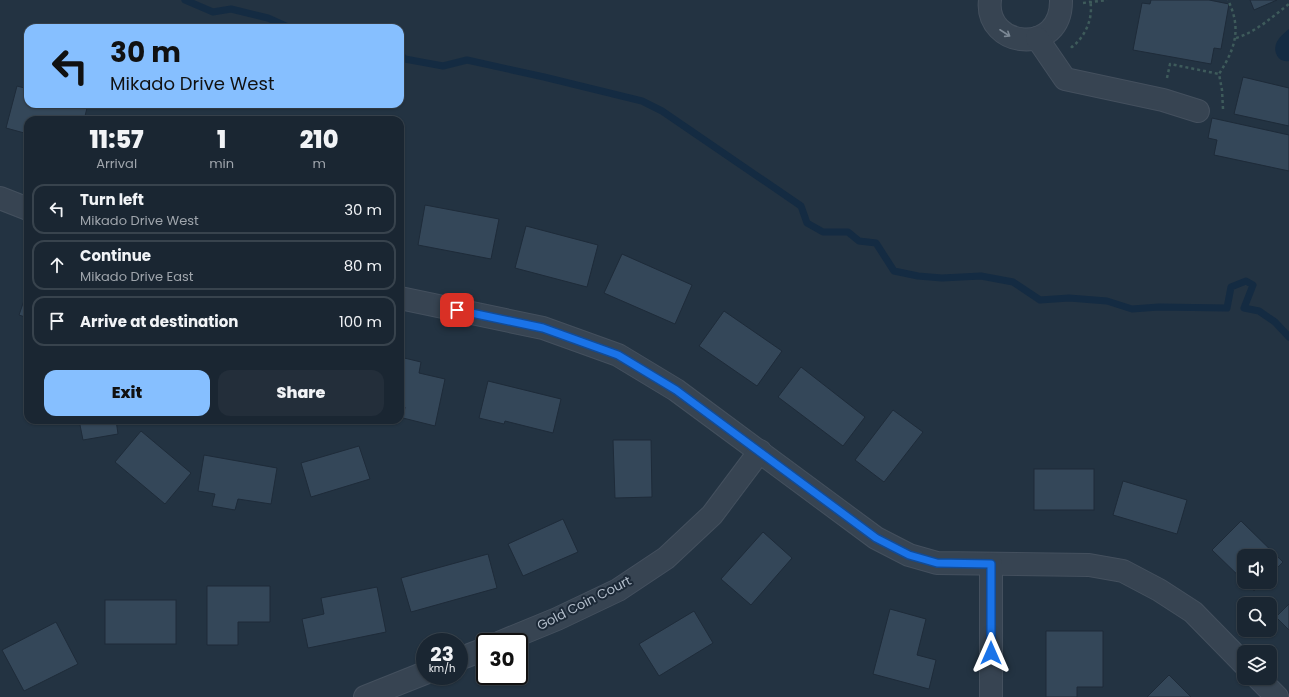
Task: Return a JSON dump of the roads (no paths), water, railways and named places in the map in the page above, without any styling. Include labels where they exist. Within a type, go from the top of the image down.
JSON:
[{"type":"street","points":[[990,0],[990,12],[994,22],[1000,30],[1008,36],[1027,40],[1037,38],[1056,24],[1060,13],[1061,0]]},
{"type":"street","points":[[1037,38],[1065,79],[1163,100],[1198,111]]},
{"type":"street","points":[[0,198],[24,207]]},
{"type":"street","points":[[404,299],[543,328],[618,355],[676,390],[876,538],[909,555],[937,563],[1089,565],[1123,571],[1159,590],[1193,612],[1237,657]]},
{"type":"street","name":"Gold Coin Court","points":[[523,633],[557,619],[618,590],[666,558],[712,515],[760,451]]},
{"type":"street","points":[[991,564],[991,697]]},
{"type":"street","points":[[365,697],[416,677]]},
{"type":"street","points":[[1265,685],[1277,697]]},
{"type":"water","points":[[1289,29],[1289,61],[1285,61],[1278,57],[1275,47],[1283,34]]},
{"type":"waterway","points":[[185,0],[213,12],[231,9],[268,18],[281,24]]},
{"type":"waterway","points":[[404,58],[443,66],[467,60],[642,101],[662,111],[801,206],[807,223],[823,232],[848,232],[859,241],[876,243],[894,271],[918,276],[942,278],[981,276],[1013,282],[1040,300],[1069,298],[1107,301],[1132,309],[1159,307],[1227,308],[1231,287],[1246,281],[1253,285],[1244,308],[1259,311],[1275,322],[1289,337]]}]
